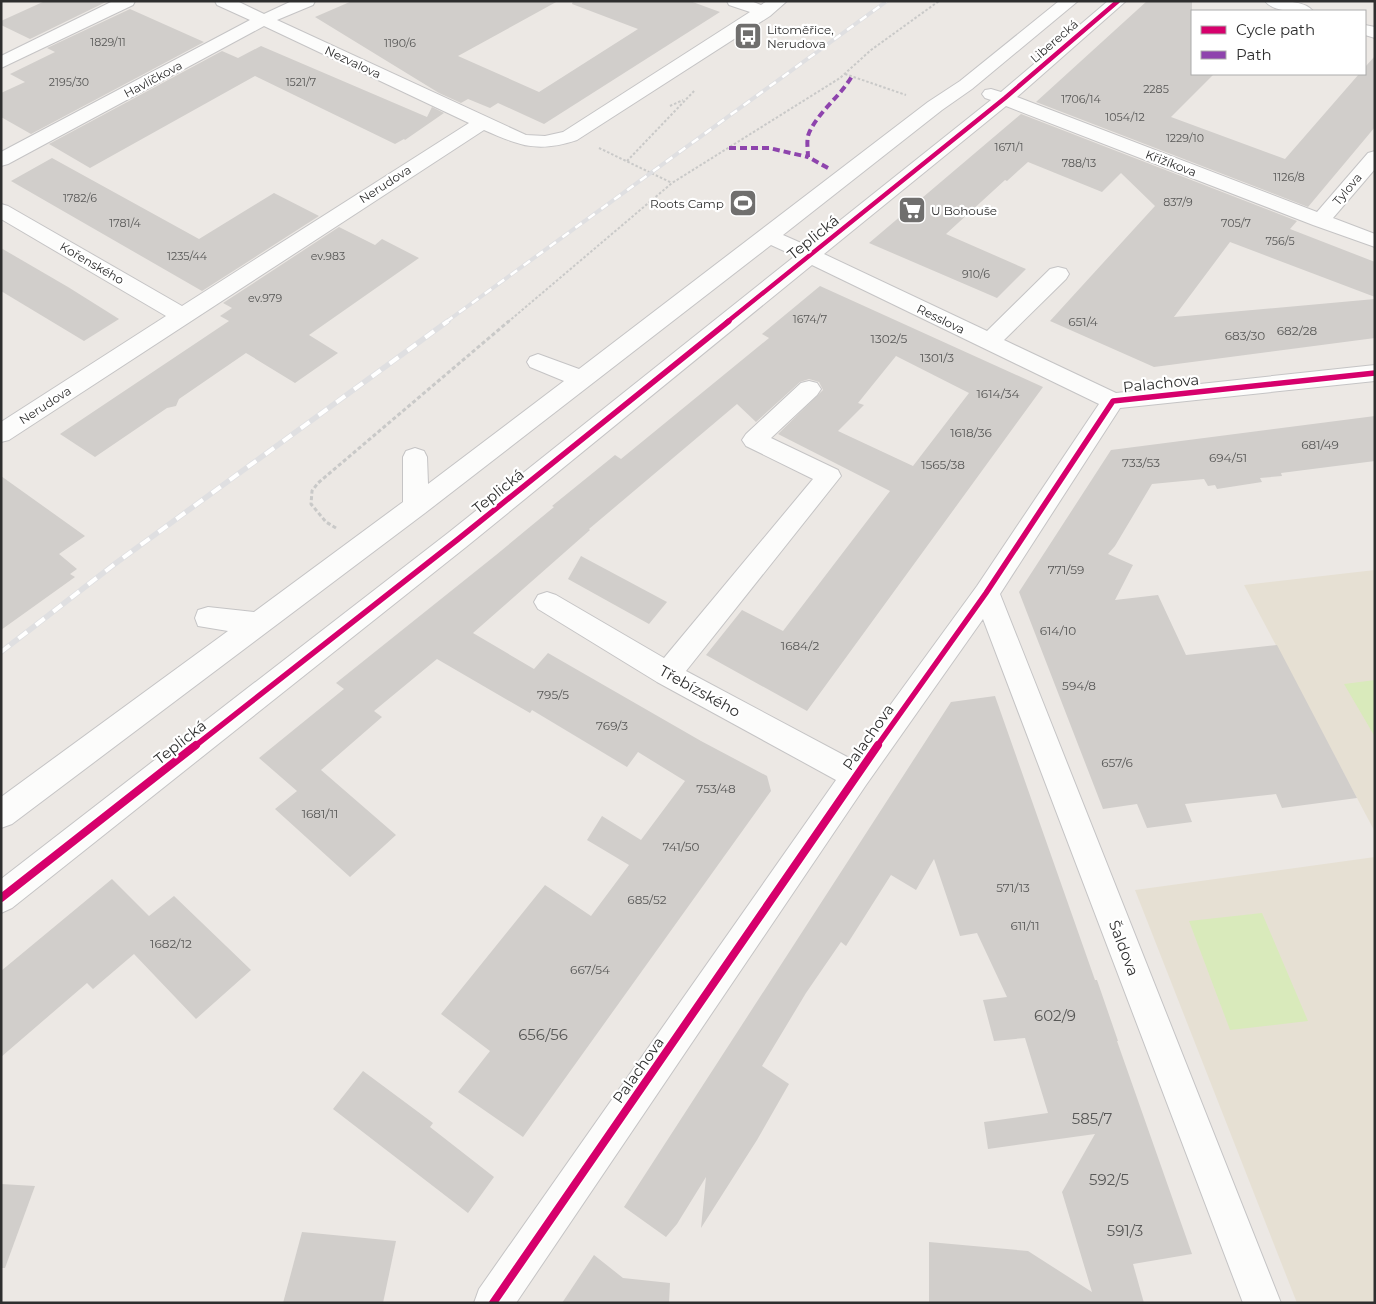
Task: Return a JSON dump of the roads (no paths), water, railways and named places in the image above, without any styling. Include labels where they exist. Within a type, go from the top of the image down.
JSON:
[{"type":"street","points":[[1,63],[127,1]]},
{"type":"street","name":"Nezvalova","points":[[223,1],[483,122]]},
{"type":"street","name":"Havlíčkova","points":[[1,160],[263,20],[307,1]]},
{"type":"street","points":[[735,1],[764,12]]},
{"type":"street","points":[[483,122],[532,143],[549,143],[570,136],[779,1]]},
{"type":"street","name":"Liberecká","points":[[966,85],[1070,1]]},
{"type":"street","name":"Liberecká","points":[[1005,98],[1118,1]]},
{"type":"street","points":[[1273,1],[1302,10]]},
{"type":"street","name":"Křižíkova","points":[[966,85],[1005,98],[1375,241]]},
{"type":"street","name":"Teplická","points":[[1,815],[416,506],[936,106],[966,85]]},
{"type":"street","name":"Teplická","points":[[1,898],[457,540],[1005,98]]},
{"type":"street","name":"Nerudova","points":[[1,434],[483,122]]},
{"type":"street","name":"Tylova","points":[[1320,221],[1375,157]]},
{"type":"street","name":"Kořenského","points":[[1,210],[182,316]]},
{"type":"street","name":"Resslova","points":[[769,236],[1113,401]]},
{"type":"street","points":[[989,342],[1058,274]]},
{"type":"street","points":[[538,362],[582,379]]},
{"type":"street","name":"Palachova","points":[[493,1303],[856,776],[986,593],[1113,401],[1375,373]]},
{"type":"street","points":[[668,674],[829,476],[754,440],[809,389]]},
{"type":"street","points":[[415,458],[416,506]]},
{"type":"street","name":"Šaldova","points":[[986,593],[1262,1303]]},
{"type":"street","name":"Třebízského","points":[[547,602],[668,674],[856,776]]},
{"type":"street","points":[[208,618],[260,623]]},
{"type":"railway","points":[[446,322],[887,1]]},
{"type":"railway","points":[[1,652],[116,563],[448,321]]},
{"type":"place","name":"Litoměřice, Nerudova","points":[[748,36]]},
{"type":"place","name":"Roots Camp","points":[[743,203]]},
{"type":"place","name":"U Bohouše","points":[[912,210]]}]
